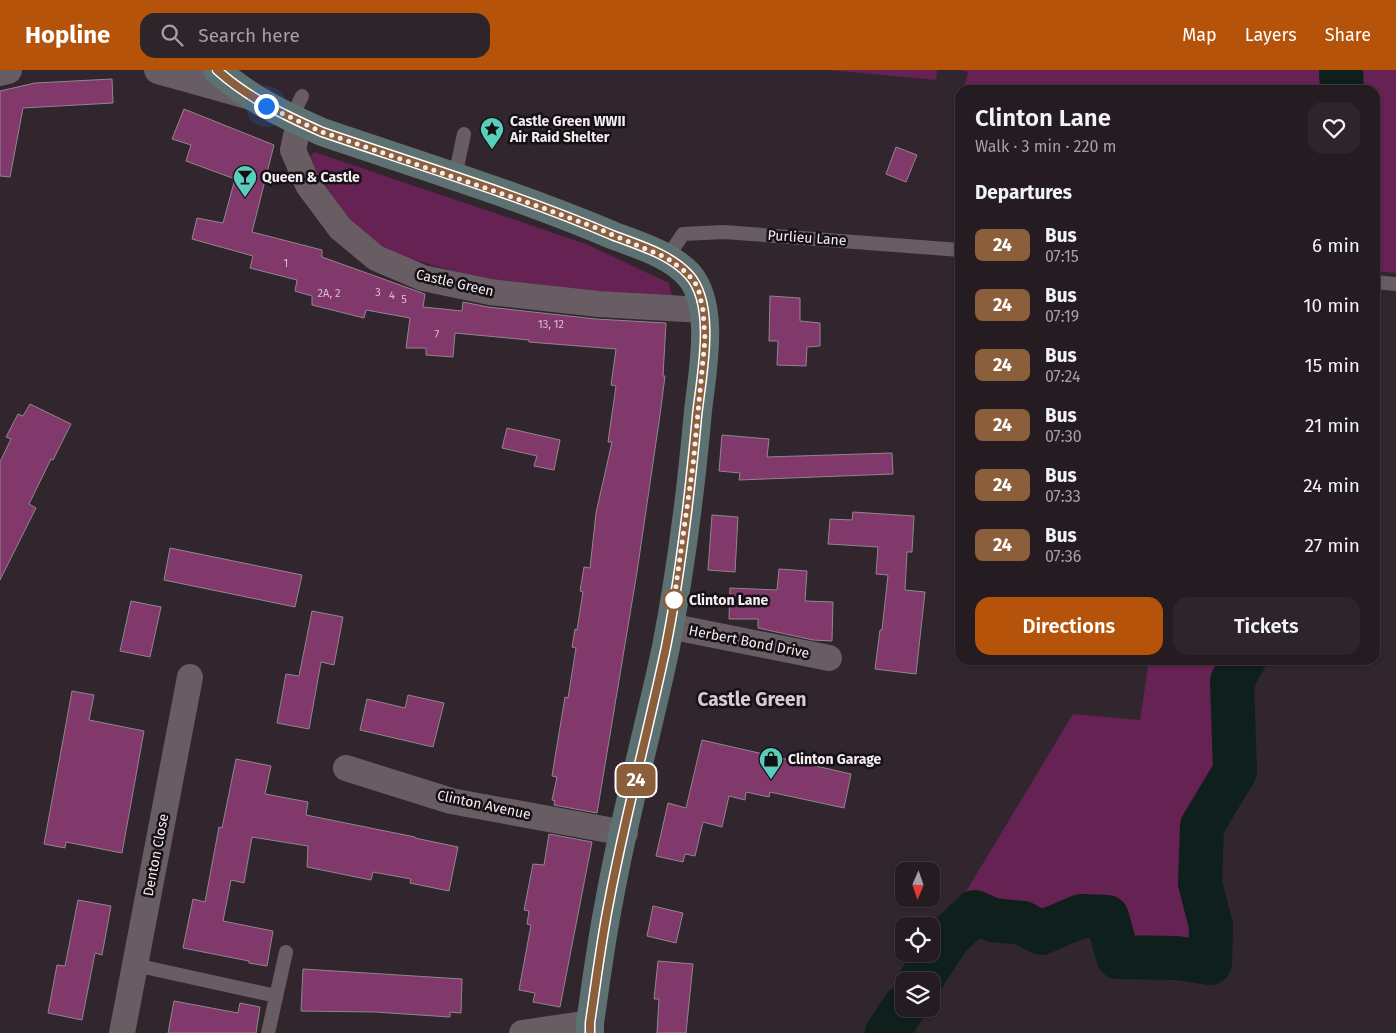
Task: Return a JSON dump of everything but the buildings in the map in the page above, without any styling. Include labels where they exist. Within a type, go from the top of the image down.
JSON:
[{"type":"main road","points":[[217,70],[251,96],[297,112],[322,132],[553,212],[667,258],[687,273],[698,287],[703,310],[705,339],[693,465],[669,626],[609,901],[590,1028]]},
{"type":"street","points":[[0,72],[8,70]]},
{"type":"street","points":[[158,70],[251,96]]},
{"type":"street","name":"Castle Green","points":[[297,112],[293,150],[308,185],[340,228],[376,258],[422,278],[490,292],[598,304],[703,310]]},
{"type":"street","name":"Herbert Bond Drive","points":[[669,626],[829,658]]},
{"type":"street","name":"Denton Close","points":[[122,1033],[190,677]]},
{"type":"street","name":"Clinton Avenue","points":[[346,768],[451,801],[624,832]]},
{"type":"street","points":[[522,1033],[590,1028]]},
{"type":"lane","points":[[455,177],[464,134]]},
{"type":"lane","name":"Purlieu Lane","points":[[667,258],[683,234],[724,232],[955,250]]},
{"type":"lane","points":[[1380,282],[1396,284]]},
{"type":"lane","points":[[268,1033],[286,952]]},
{"type":"lane","points":[[135,965],[276,996]]},
{"type":"shaded area","points":[[829,70],[937,70],[936,80]]},
{"type":"shaded area","points":[[960,70],[1396,70],[1396,273],[1380,271],[1380,85],[964,85],[968,72]]},
{"type":"shaded area","points":[[314,152],[586,244],[669,283],[673,300],[523,291],[393,254],[348,221],[316,180],[309,158]]},
{"type":"shaded area","points":[[1148,665],[1241,665],[1232,681],[1235,771],[1202,826],[1200,883],[1211,926],[1210,963],[1176,958],[1118,957],[1107,917],[1081,916],[1041,933],[1023,923],[993,920],[975,912],[964,895],[1073,714],[1140,720]]},
{"type":"waterway","points":[[1341,70],[1342,85]]},
{"type":"waterway","points":[[926,972],[948,938],[975,912],[993,920],[1023,923],[1041,933],[1081,916],[1107,917],[1118,957],[1176,958],[1210,963],[1211,926],[1200,883],[1202,826],[1235,771],[1232,681],[1241,665]]},
{"type":"waterway","points":[[887,1033],[897,1017]]},
{"type":"bus line","name":"24","points":[[217,70],[232,83],[266,106],[291,119],[322,132],[599,229],[667,258],[687,273],[698,287],[703,310],[705,339],[693,465],[682,547],[666,645],[609,901],[590,1033]]},
{"type":"place","name":"Castle Green WWII Air Raid Shelter","points":[[492,150]]},
{"type":"place","name":"Queen & Castle","points":[[245,198]]},
{"type":"place","name":"Clinton Lane","points":[[674,600]]},
{"type":"place","name":"Clinton Garage","points":[[771,780]]},
{"type":"district","name":"Castle Green","points":[[752,699]]},
{"type":"route","points":[[266,106],[322,132],[599,229],[667,258],[687,273],[698,287],[703,310],[705,339],[693,465],[674,600]]}]
